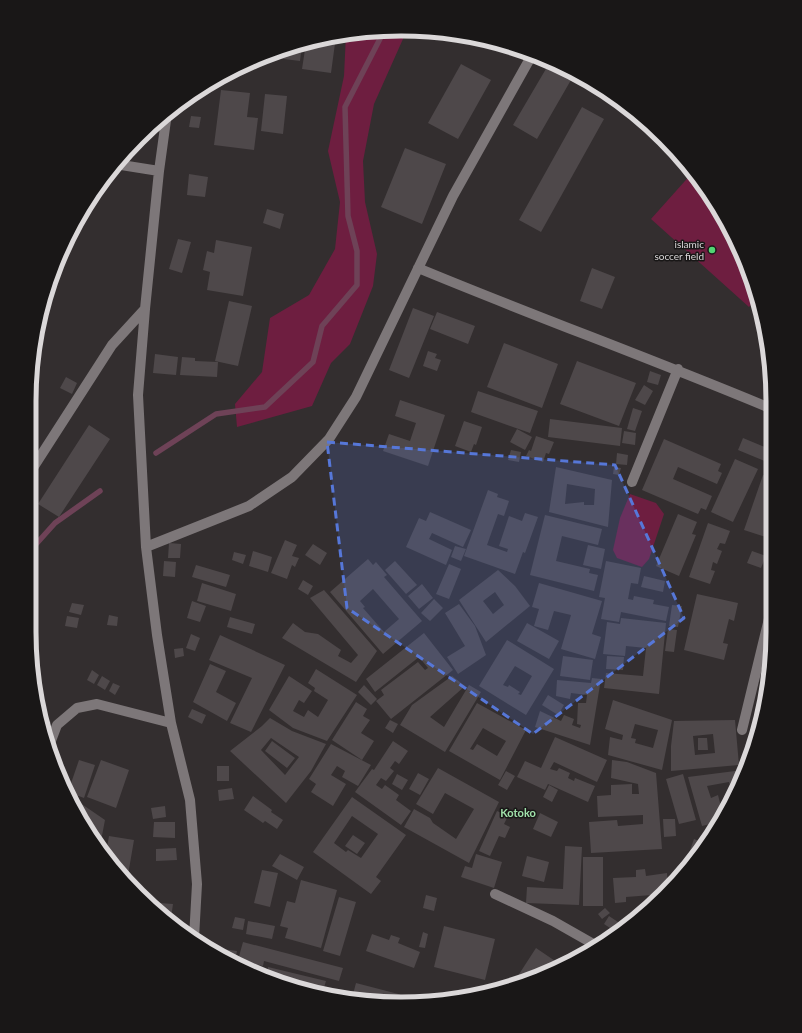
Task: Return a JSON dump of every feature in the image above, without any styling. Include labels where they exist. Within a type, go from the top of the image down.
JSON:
[{"type":"street","points":[[146,547],[249,506],[292,477],[329,438],[356,397],[453,196],[529,59]]},
{"type":"street","points":[[166,122],[159,171],[138,395],[146,547],[160,660],[171,723],[190,800],[197,884],[194,932]]},
{"type":"street","points":[[123,165],[159,171]]},
{"type":"street","points":[[418,268],[499,302],[678,369],[766,407]]},
{"type":"street","points":[[36,465],[112,345],[145,309]]},
{"type":"street","points":[[632,482],[678,369]]},
{"type":"street","points":[[742,730],[766,631]]},
{"type":"street","points":[[52,739],[57,725],[76,708],[97,704],[171,723]]},
{"type":"street","points":[[495,894],[553,921],[592,943]]},
{"type":"highlighted area","points":[[327,442],[615,465],[684,618],[533,734],[347,608]]},
{"type":"shaded area","points":[[404,36],[374,104],[363,161],[365,202],[377,254],[373,286],[350,344],[331,363],[312,406],[237,427],[235,404],[262,372],[270,318],[309,295],[335,249],[340,202],[328,151],[344,76],[346,40]]},
{"type":"shaded area","name":"islamic soccer field","points":[[689,177],[717,219],[728,240],[738,261],[753,303],[749,307],[651,219]]},
{"type":"shaded area","points":[[630,494],[656,503],[664,514],[649,559],[642,567],[617,558],[613,550],[620,518]]},
{"type":"building","points":[[335,42],[331,73],[302,69],[305,49]]},
{"type":"building","points":[[301,50],[300,61],[276,58]]},
{"type":"building","points":[[461,64],[491,80],[458,139],[428,123]]},
{"type":"building","points":[[547,67],[572,79],[537,139],[513,125]]},
{"type":"building","points":[[221,90],[250,93],[247,117],[258,118],[254,150],[214,145]]},
{"type":"building","points":[[265,94],[287,96],[283,134],[261,131]]},
{"type":"building","points":[[582,107],[604,119],[541,232],[519,220]]},
{"type":"building","points":[[191,116],[201,117],[199,128],[189,127]]},
{"type":"building","points":[[405,148],[446,164],[422,224],[381,207]]},
{"type":"building","points":[[189,174],[208,177],[205,197],[187,195]]},
{"type":"building","points":[[267,209],[284,214],[280,229],[263,223]]},
{"type":"building","points":[[178,239],[191,242],[182,273],[169,269]]},
{"type":"building","points":[[216,240],[252,247],[243,296],[207,290],[210,272],[203,270],[207,251],[214,253]]},
{"type":"building","points":[[592,268],[615,277],[602,309],[580,301]]},
{"type":"building","points":[[229,301],[252,306],[238,366],[215,361]]},
{"type":"building","points":[[413,308],[434,316],[409,378],[389,370]]},
{"type":"building","points":[[437,312],[475,326],[468,344],[430,329]]},
{"type":"building","points":[[504,343],[558,364],[542,408],[487,387]]},
{"type":"building","points":[[428,351],[437,354],[435,358],[441,360],[437,371],[423,366]]},
{"type":"building","points":[[155,354],[178,357],[176,375],[153,373]]},
{"type":"building","points":[[182,357],[195,358],[195,361],[218,362],[217,377],[180,375]]},
{"type":"building","points":[[577,361],[636,383],[619,426],[560,404]]},
{"type":"building","points":[[650,371],[661,375],[658,385],[647,382]]},
{"type":"building","points":[[66,377],[77,383],[72,394],[60,388]]},
{"type":"building","points":[[644,385],[653,391],[645,405],[635,400]]},
{"type":"building","points":[[478,391],[538,411],[530,433],[471,412]]},
{"type":"building","points":[[400,400],[445,415],[428,466],[383,451],[389,434],[410,441],[416,423],[395,416]]},
{"type":"building","points":[[633,408],[642,411],[635,431],[627,429]]},
{"type":"building","points":[[550,419],[622,428],[620,446],[548,437]]},
{"type":"building","points":[[464,421],[482,427],[476,445],[474,444],[471,452],[455,446]]},
{"type":"building","points":[[89,425],[110,439],[59,517],[38,504]]},
{"type":"building","points":[[517,429],[532,437],[525,450],[510,442]]},
{"type":"building","points":[[624,431],[636,433],[635,445],[622,443]]},
{"type":"building","points":[[536,436],[554,442],[549,454],[546,453],[543,462],[526,456],[529,450],[531,451]]},
{"type":"building","points":[[743,438],[766,448],[766,462],[738,450]]},
{"type":"building","points":[[664,439],[721,464],[718,471],[722,473],[717,484],[678,467],[673,479],[712,496],[706,510],[701,508],[698,514],[642,490]]},
{"type":"building","points":[[511,450],[521,452],[519,462],[508,460]]},
{"type":"building","points":[[617,453],[628,455],[627,465],[616,464]]},
{"type":"building","points":[[735,459],[758,469],[733,522],[711,512]]},
{"type":"building","points":[[556,467],[612,480],[608,527],[549,512]],"holes":[[[567,484],[595,489],[594,505],[584,505],[584,502],[565,504]]]},
{"type":"building","points":[[614,467],[621,468],[619,475],[613,474]]},
{"type":"building","points":[[763,475],[766,476],[766,537],[744,530]]},
{"type":"building","points":[[488,490],[498,494],[497,497],[509,501],[504,516],[498,514],[487,545],[507,552],[508,549],[499,546],[509,516],[522,521],[525,513],[538,517],[525,553],[523,552],[515,574],[464,556]]},
{"type":"building","points":[[430,512],[471,530],[463,547],[432,533],[429,539],[452,550],[446,565],[406,547],[419,518],[426,521]]},
{"type":"building","points":[[678,514],[697,522],[692,534],[696,535],[679,576],[656,566]]},
{"type":"building","points":[[545,515],[602,529],[598,545],[562,536],[556,561],[590,569],[589,573],[598,575],[594,591],[530,575]]},
{"type":"building","points":[[708,523],[730,531],[725,544],[720,543],[717,549],[722,551],[717,564],[713,562],[711,570],[715,571],[710,584],[689,577]]},
{"type":"building","points":[[285,540],[297,545],[292,556],[299,558],[295,567],[292,565],[287,579],[271,573]]},
{"type":"building","points":[[169,543],[181,544],[180,558],[168,558]]},
{"type":"building","points":[[313,544],[327,553],[320,565],[305,555]]},
{"type":"building","points":[[588,545],[605,549],[601,569],[583,565]]},
{"type":"building","points":[[455,546],[466,549],[461,561],[451,557]]},
{"type":"building","points":[[253,551],[272,557],[268,572],[249,566]]},
{"type":"building","points":[[752,551],[766,556],[761,568],[747,563]]},
{"type":"building","points":[[234,552],[246,555],[243,564],[232,560]]},
{"type":"building","points":[[368,559],[373,565],[376,562],[387,575],[384,577],[422,621],[383,654],[330,592]],"holes":[[[373,589],[399,619],[384,632],[363,608],[365,607],[360,601]]]},
{"type":"building","points":[[164,561],[176,562],[175,577],[163,576]]},
{"type":"building","points":[[395,561],[417,585],[406,594],[385,570]]},
{"type":"building","points":[[606,561],[641,568],[638,584],[631,583],[628,599],[633,600],[634,596],[654,600],[653,604],[669,607],[666,621],[621,612],[619,622],[601,619],[605,598],[599,597]]},
{"type":"building","points":[[449,564],[461,569],[449,599],[436,594]]},
{"type":"building","points":[[196,565],[230,575],[226,587],[192,577]]},
{"type":"building","points":[[498,570],[515,586],[530,606],[486,642],[459,600]],"holes":[[[495,592],[504,605],[493,614],[483,601]]]},
{"type":"building","points":[[644,576],[665,581],[663,592],[641,587]]},
{"type":"building","points":[[303,580],[313,586],[308,595],[298,589]]},
{"type":"building","points":[[202,583],[236,594],[231,611],[197,601]]},
{"type":"building","points":[[539,583],[602,601],[592,634],[601,637],[595,659],[561,649],[571,615],[554,611],[548,630],[534,626],[539,609],[532,607]]},
{"type":"building","points":[[422,584],[433,598],[419,609],[408,596]]},
{"type":"building","points":[[324,590],[377,651],[356,682],[282,638],[293,623],[305,632],[318,634],[341,650],[338,656],[351,663],[358,655],[310,598]]},
{"type":"building","points":[[697,594],[738,603],[734,621],[729,619],[723,643],[728,644],[724,660],[684,650]]},
{"type":"building","points":[[434,599],[443,608],[430,621],[421,613]]},
{"type":"building","points":[[192,601],[206,606],[200,622],[187,618]]},
{"type":"building","points":[[72,603],[84,605],[81,615],[69,612]]},
{"type":"building","points":[[459,604],[475,626],[486,655],[458,674],[447,657],[465,646],[445,613]]},
{"type":"building","points":[[672,605],[682,606],[678,627],[669,626]]},
{"type":"building","points":[[109,615],[118,617],[117,626],[107,625]]},
{"type":"building","points":[[67,616],[79,618],[77,628],[65,626]]},
{"type":"building","points":[[230,617],[255,624],[252,634],[227,627]]},
{"type":"building","points":[[621,618],[666,623],[659,694],[604,688],[606,673],[643,676],[646,648],[626,646],[625,656],[603,654],[607,622],[620,624]]},
{"type":"building","points":[[527,623],[559,641],[549,659],[517,641]]},
{"type":"building","points":[[668,629],[677,630],[674,652],[665,651]]},
{"type":"building","points":[[424,633],[453,670],[391,719],[376,701],[384,695],[381,690],[418,662],[425,670],[428,668],[419,657],[375,692],[366,679]]},
{"type":"building","points":[[191,634],[200,638],[195,651],[186,648]]},
{"type":"building","points":[[220,635],[285,665],[251,732],[230,723],[252,678],[209,660]]},
{"type":"building","points":[[507,640],[554,669],[526,715],[479,686]],"holes":[[[515,666],[532,676],[521,695],[518,694],[520,692],[509,685],[508,687],[503,685]]]},
{"type":"building","points":[[183,648],[184,656],[175,658],[174,649]]},
{"type":"building","points":[[563,656],[593,660],[590,680],[560,676]]},
{"type":"building","points":[[607,656],[624,657],[623,670],[606,669]]},
{"type":"building","points":[[210,664],[226,671],[216,692],[236,703],[227,721],[193,702]]},
{"type":"building","points":[[316,669],[357,695],[327,741],[293,728],[269,710],[289,676],[312,691],[304,703],[299,700],[293,711],[304,717],[308,710],[318,717],[328,700],[314,691],[315,688],[308,683]]},
{"type":"building","points":[[92,670],[99,675],[94,684],[87,680]]},
{"type":"building","points":[[102,676],[110,681],[105,690],[97,685]]},
{"type":"building","points":[[452,676],[465,686],[430,717],[444,727],[469,685],[481,692],[445,752],[400,725],[412,705]]},
{"type":"building","points":[[592,678],[601,679],[590,745],[535,727],[540,711],[561,721],[564,715],[574,719],[572,725],[580,728],[581,725],[577,724],[578,703],[586,703],[587,695],[571,693],[570,699],[556,696],[557,680],[591,683]]},
{"type":"building","points":[[113,683],[120,686],[115,695],[109,691]]},
{"type":"building","points":[[364,685],[377,699],[371,705],[358,692]]},
{"type":"building","points":[[548,695],[564,705],[558,715],[542,705]]},
{"type":"building","points":[[613,700],[672,720],[662,770],[608,755],[610,737],[622,740],[623,735],[605,729]],"holes":[[[635,724],[658,730],[653,748],[635,743],[636,739],[631,738]]]},
{"type":"building","points":[[356,702],[367,709],[363,716],[370,720],[361,733],[374,741],[362,760],[332,740]]},
{"type":"building","points":[[477,703],[526,730],[500,780],[449,751]],"holes":[[[483,728],[506,741],[497,756],[477,744],[473,750],[470,749]]]},
{"type":"building","points":[[192,709],[206,715],[202,724],[188,717]]},
{"type":"building","points":[[270,718],[292,731],[326,744],[311,771],[286,803],[230,751]],"holes":[[[271,738],[299,757],[285,775],[261,750]]]},
{"type":"building","points":[[47,720],[51,722],[48,727]]},
{"type":"building","points":[[390,720],[398,724],[393,733],[385,728]]},
{"type":"building","points":[[735,720],[739,765],[671,771],[671,746],[674,721]],"holes":[[[713,734],[715,753],[695,755],[693,736]]]},
{"type":"building","points":[[555,737],[607,760],[597,782],[554,762],[550,769],[557,771],[559,768],[570,773],[568,778],[574,781],[575,778],[595,786],[588,802],[548,784],[545,790],[517,777],[525,761],[541,768]]},
{"type":"building","points":[[698,738],[707,738],[708,750],[698,750]]},
{"type":"building","points":[[272,741],[295,758],[287,768],[265,751]]},
{"type":"building","points":[[393,741],[408,751],[399,764],[395,761],[390,768],[394,771],[386,781],[381,778],[376,785],[382,789],[385,785],[399,795],[396,800],[411,811],[401,825],[355,792],[372,769],[374,770]]},
{"type":"building","points":[[331,744],[371,765],[358,786],[342,777],[345,771],[337,766],[331,775],[346,784],[333,806],[311,792],[316,784],[309,779]]},
{"type":"building","points":[[79,760],[95,765],[84,798],[75,795],[70,785]]},
{"type":"building","points":[[101,760],[129,770],[116,808],[87,797]]},
{"type":"building","points":[[612,760],[627,762],[656,773],[662,849],[591,853],[589,822],[617,820],[618,826],[643,824],[643,815],[598,817],[597,796],[611,795],[611,785],[632,784],[632,794],[639,794],[638,784],[611,778]]},
{"type":"building","points":[[217,766],[229,766],[229,781],[217,781]]},
{"type":"building","points":[[438,768],[499,802],[469,863],[404,827],[414,809],[430,818],[433,823],[456,839],[474,809],[445,793],[433,814],[416,804]]},
{"type":"building","points":[[506,771],[515,776],[507,790],[498,785]]},
{"type":"building","points":[[739,771],[731,788],[729,782],[707,786],[711,798],[718,795],[721,807],[711,824],[702,826],[688,777]]},
{"type":"building","points":[[418,773],[429,779],[420,795],[409,789]]},
{"type":"building","points":[[397,774],[408,780],[402,790],[392,784]]},
{"type":"building","points":[[683,774],[696,820],[679,824],[666,779]]},
{"type":"building","points":[[549,785],[558,790],[552,802],[543,797]]},
{"type":"building","points":[[232,788],[234,799],[219,801],[218,790]]},
{"type":"building","points":[[253,796],[272,810],[271,812],[283,820],[277,829],[265,821],[263,823],[244,810]]},
{"type":"building","points":[[352,797],[406,835],[376,877],[381,881],[371,894],[313,852]],"holes":[[[352,816],[378,834],[361,858],[348,850],[346,852],[334,843]]]},
{"type":"building","points":[[79,802],[105,820],[101,840]]},
{"type":"building","points":[[165,806],[166,817],[153,819],[151,808]]},
{"type":"building","points":[[497,811],[508,816],[504,824],[510,827],[505,838],[499,836],[490,856],[479,851]]},
{"type":"building","points":[[540,813],[558,822],[551,837],[533,829]]},
{"type":"building","points":[[663,819],[675,819],[676,836],[664,837]]},
{"type":"building","points":[[154,822],[175,822],[175,838],[153,837]]},
{"type":"building","points":[[353,835],[365,843],[357,854],[345,846]]},
{"type":"building","points":[[109,836],[134,840],[128,874],[111,854],[107,848]]},
{"type":"building","points":[[694,839],[700,841],[691,854],[687,859]]},
{"type":"building","points":[[565,846],[582,847],[579,905],[526,903],[527,887],[563,889]]},
{"type":"building","points":[[176,848],[177,860],[156,861],[156,849]]},
{"type":"building","points":[[280,854],[304,867],[297,880],[272,866]]},
{"type":"building","points":[[476,854],[502,862],[494,888],[461,877],[465,866],[472,868]]},
{"type":"building","points":[[527,856],[549,862],[544,882],[522,876]]},
{"type":"building","points":[[583,857],[603,857],[603,906],[583,906]]},
{"type":"building","points":[[645,869],[646,876],[667,873],[667,881],[654,895],[626,897],[626,902],[615,903],[613,878],[636,877],[636,870]]},
{"type":"building","points":[[262,870],[278,873],[270,907],[254,903]]},
{"type":"building","points":[[301,880],[337,890],[321,948],[285,938],[288,928],[280,926],[287,901],[295,903]]},
{"type":"building","points":[[426,895],[437,898],[434,911],[423,908]]},
{"type":"building","points":[[339,897],[356,902],[340,956],[323,951]]},
{"type":"building","points":[[157,903],[173,904],[171,916]]},
{"type":"building","points":[[605,908],[610,913],[602,919],[598,914]]},
{"type":"building","points":[[609,916],[621,924],[612,929],[604,924]]},
{"type":"building","points":[[235,917],[245,919],[243,930],[232,928]]},
{"type":"building","points":[[248,921],[275,926],[272,939],[246,934]]},
{"type":"building","points":[[444,926],[495,939],[485,980],[434,967]]},
{"type":"building","points":[[423,932],[428,934],[425,948],[419,947]]},
{"type":"building","points":[[372,934],[389,940],[391,935],[400,938],[398,943],[420,952],[414,968],[366,951]]},
{"type":"building","points":[[243,942],[343,968],[339,981],[264,961],[263,966],[246,962],[238,958]]},
{"type":"building","points":[[536,948],[556,962],[541,969],[516,979]]},
{"type":"building","points":[[222,950],[237,951],[236,957]]},
{"type":"building","points":[[268,967],[326,981],[324,989],[284,978],[267,971]]},
{"type":"building","points":[[356,983],[406,996],[401,997],[353,994]]},
{"type":"waterway","points":[[156,453],[216,414],[265,407],[313,362],[322,326],[357,285],[357,251],[348,216],[345,107],[381,37]]},
{"type":"waterway","points":[[36,544],[55,523],[100,491]]},
{"type":"place","name":"islamic soccer field","points":[[712,250]]},
{"type":"district","name":"Kotoko","points":[[518,813]]}]
